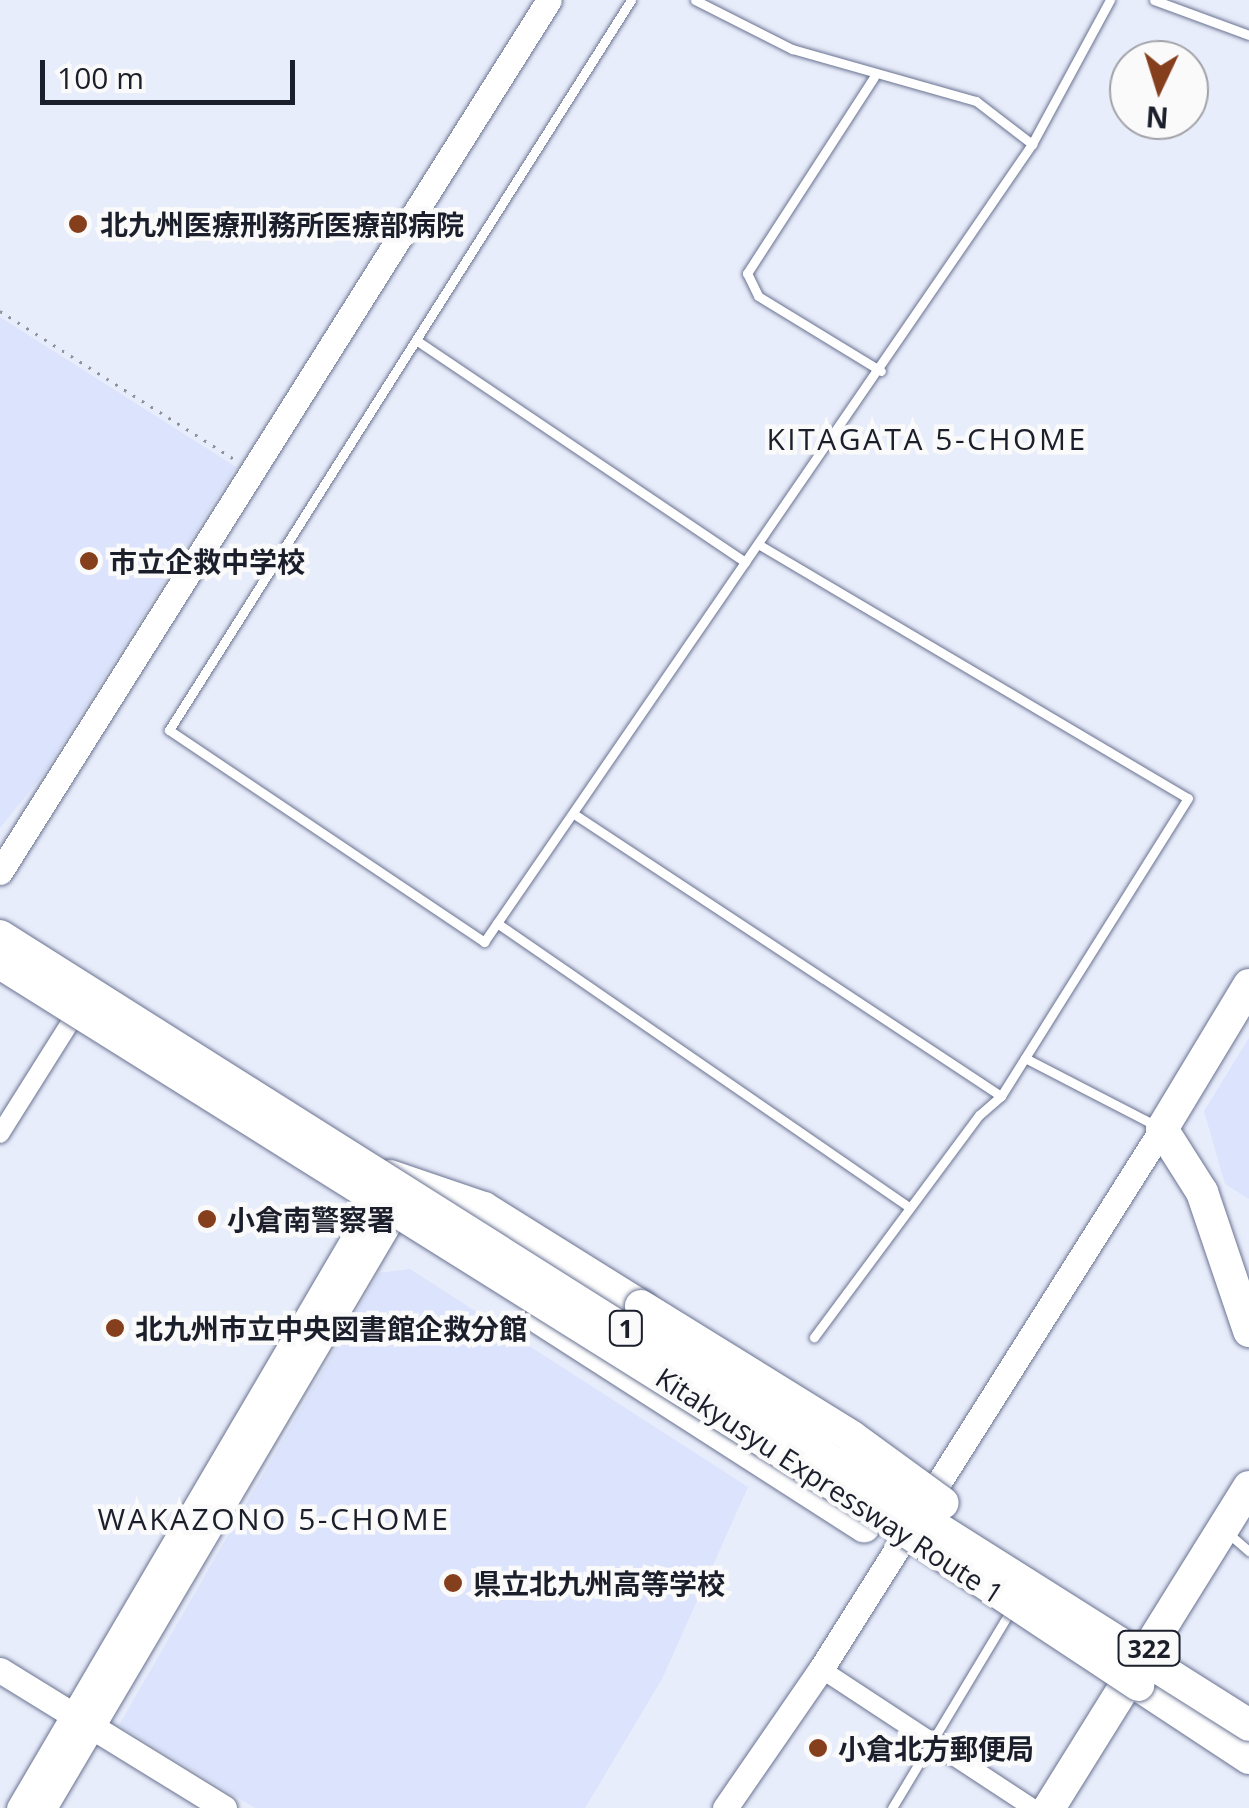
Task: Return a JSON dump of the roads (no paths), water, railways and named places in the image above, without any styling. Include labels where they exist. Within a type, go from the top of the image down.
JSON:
[{"type":"highway","name":"Kitakyusyu Expressway Route 1","points":[[0,936],[1249,1722]]},
{"type":"highway","name":"Kitakyusyu Expressway Route 1","points":[[0,963],[1137,1675],[1249,1758]]},
{"type":"highway","points":[[1249,986],[1162,1129],[1202,1192],[1249,1331]]},
{"type":"highway","points":[[400,1182],[484,1208],[852,1437],[1030,1571],[1249,1722]]},
{"type":"highway","points":[[491,1278],[607,1364],[941,1574],[1137,1675]]},
{"type":"highway","name":"322","points":[[1048,1807],[1137,1675],[1249,1487]]},
{"type":"street","points":[[0,872],[549,0]]},
{"type":"street","points":[[0,1134],[75,1016]]},
{"type":"street","points":[[725,1808],[822,1670],[1162,1129]]},
{"type":"street","points":[[19,1808],[80,1723],[400,1182]]},
{"type":"street","points":[[0,1670],[80,1723],[224,1808]]},
{"type":"street","points":[[822,1670],[1048,1807]]},
{"type":"street","points":[[1137,1675],[1249,1710]]},
{"type":"street","points":[[1137,1675],[1249,1774]]},
{"type":"street","points":[[44,1808],[80,1723]]},
{"type":"lane","points":[[631,0],[169,730],[484,942],[745,562],[882,371],[1032,144],[1110,0]]},
{"type":"lane","points":[[695,0],[792,49],[874,77],[976,101],[1032,144]]},
{"type":"lane","points":[[1154,0],[1249,35]]},
{"type":"lane","points":[[874,77],[747,273],[758,296],[882,371]]},
{"type":"lane","points":[[416,340],[745,562]]},
{"type":"lane","points":[[758,544],[1188,798],[1001,1096],[979,1115],[814,1336]]},
{"type":"lane","points":[[574,814],[1001,1096]]},
{"type":"lane","points":[[497,923],[909,1207]]},
{"type":"lane","points":[[1025,1058],[1162,1129]]},
{"type":"lane","points":[[1223,1529],[1249,1551]]},
{"type":"lane","points":[[892,1808],[1012,1610]]},
{"type":"place","name":"北九州医療刑務所医療部病院","points":[[78,224]]},
{"type":"place","name":"市立企救中学校","points":[[89,561]]},
{"type":"place","name":"小倉南警察署","points":[[207,1219]]},
{"type":"place","name":"北九州市立中央図書館企救分館","points":[[115,1328]]},
{"type":"place","name":"県立北九州高等学校","points":[[453,1583]]},
{"type":"place","name":"小倉北方郵便局","points":[[818,1748]]},
{"type":"district","name":"KITAGATA 5-CHOME","points":[[927,439]]},
{"type":"district","name":"WAKAZONO 5-CHOME","points":[[274,1519]]}]
